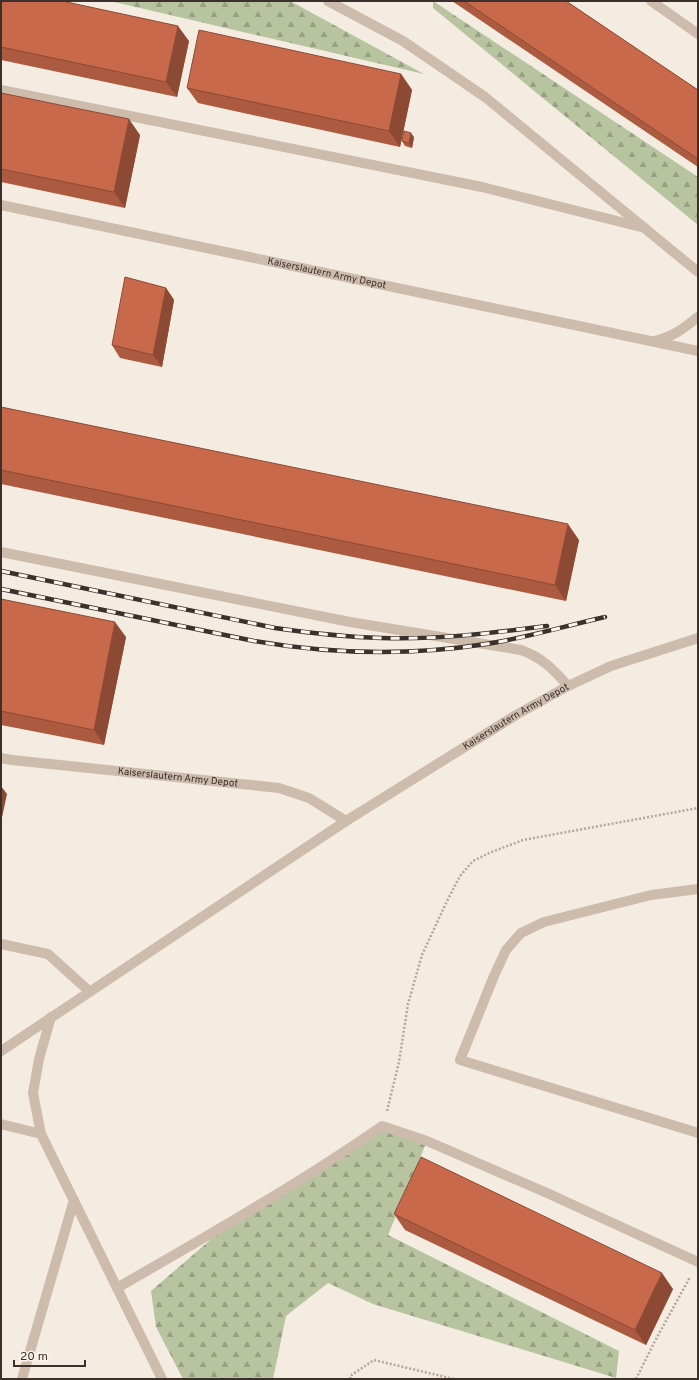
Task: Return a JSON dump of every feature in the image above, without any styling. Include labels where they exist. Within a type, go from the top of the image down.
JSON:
[{"type":"lane","points":[[328,1],[403,41],[485,97],[698,272]]},
{"type":"lane","points":[[650,1],[698,34]]},
{"type":"lane","points":[[1,90],[482,187],[645,228]]},
{"type":"lane","name":"Kaiserslautern Army Depot","points":[[1,205],[698,351]]},
{"type":"lane","name":"Kaiserslautern Army Depot","points":[[652,341],[668,337],[682,331],[698,317]]},
{"type":"lane","points":[[1,552],[350,622],[521,650],[532,654],[549,665],[568,686]]},
{"type":"lane","name":"Kaiserslautern Army Depot","points":[[1,1051],[346,821],[516,715],[568,686],[612,666],[698,638]]},
{"type":"lane","name":"Kaiserslautern Army Depot","points":[[1,758],[181,779],[279,788],[309,798],[346,821]]},
{"type":"lane","points":[[698,889],[651,895],[544,922],[521,933],[506,950],[460,1060],[698,1133]]},
{"type":"lane","points":[[1,944],[48,954],[90,992]]},
{"type":"lane","points":[[51,1017],[39,1058],[33,1093],[41,1134],[162,1379]]},
{"type":"lane","points":[[1,1124],[41,1134]]},
{"type":"lane","points":[[117,1288],[230,1223],[358,1143],[382,1126],[434,1144],[547,1193],[698,1262]]},
{"type":"lane","points":[[22,1379],[74,1200]]},
{"type":"path","points":[[382,1126],[395,1083],[408,1004],[422,955],[460,876],[473,861],[488,853],[523,840],[698,808]]},
{"type":"path","points":[[636,1379],[654,1341],[698,1262]]},
{"type":"path","points":[[350,1379],[350,1376],[374,1360],[454,1379]]},
{"type":"green space","points":[[110,1],[290,1],[424,74]]},
{"type":"green space","points":[[433,1],[698,177],[698,225],[433,8]]},
{"type":"green space","points":[[382,1126],[427,1141],[388,1235],[619,1351],[616,1378],[373,1304],[328,1283],[286,1316],[273,1379],[183,1379],[156,1327],[151,1291],[230,1223]]},
{"type":"building","points":[[1,1],[62,1],[178,26],[166,82],[1,47]]},
{"type":"building","points":[[464,1],[566,1],[698,90],[698,159]]},
{"type":"building","points":[[199,30],[401,74],[389,131],[187,88]]},
{"type":"building","points":[[1,93],[129,119],[114,192],[1,169]]},
{"type":"building","points":[[404,131],[411,133],[409,143],[402,141]]},
{"type":"building","points":[[125,277],[166,288],[153,355],[112,345]]},
{"type":"building","points":[[1,407],[568,524],[555,585],[1,470]]},
{"type":"building","points":[[1,599],[115,622],[94,730],[1,711]]},
{"type":"building","points":[[421,1157],[662,1273],[635,1330],[394,1214]]},
{"type":"railway","points":[[1,571],[275,628],[354,637],[444,637],[547,626]]},
{"type":"railway","points":[[1,589],[254,641],[311,649],[341,651],[399,652],[457,648],[516,639],[605,617]]}]
